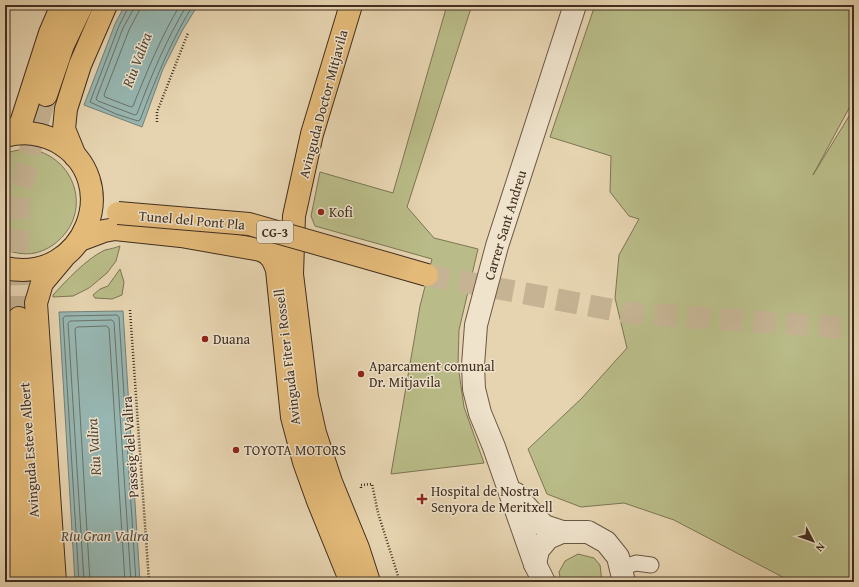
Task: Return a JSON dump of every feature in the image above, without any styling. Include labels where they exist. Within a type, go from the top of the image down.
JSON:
[{"type":"main road","points":[[8,135],[21,123],[50,33],[62,5]]},
{"type":"main road","points":[[46,95],[63,45],[82,5]]},
{"type":"main road","points":[[75,157],[64,129],[66,109],[80,65],[106,5]]},
{"type":"main road","name":"Avinguda Doctor Mitjavila","points":[[292,274],[293,224],[312,134],[351,5]]},
{"type":"main road","name":"CG-3","points":[[5,268],[23,270],[35,269],[48,266],[63,258],[72,250],[83,234],[90,218],[92,206],[91,194],[86,175],[75,157],[60,144],[46,137],[32,134],[8,135]]},
{"type":"main road","points":[[91,194],[118,213]]},
{"type":"main road","name":"Tunel del Pont Pla","points":[[83,234],[118,213],[249,224],[427,275]]},
{"type":"main road","points":[[83,234],[115,230],[181,236],[261,250],[277,247],[287,238],[293,224]]},
{"type":"main road","name":"Avinguda Fiter i Rossell","points":[[261,250],[267,252],[273,259],[277,270],[292,418],[304,462],[318,501],[351,582]]},
{"type":"main road","name":"Avinguda Esteve Albert","points":[[55,582],[36,303],[42,283],[48,273],[63,258]]},
{"type":"main road","name":"Avinguda Fiter i Rossell","points":[[292,274],[307,397],[315,433],[331,482],[358,548],[369,582]]},
{"type":"main road","name":"Avinguda Esteve Albert","points":[[12,322],[21,582]]},
{"type":"main road","name":"Avinguda Esteve Albert","points":[[12,322],[38,582]]},
{"type":"street","name":"Carrer Sant Andreu","points":[[494,447],[480,413],[474,389],[473,365],[476,324],[497,246],[575,5]]},
{"type":"street","points":[[494,447],[519,499],[544,526],[562,532],[588,532],[606,542],[618,557],[622,575]]},
{"type":"street","points":[[494,447],[540,573]]},
{"type":"street","points":[[540,573],[538,550],[548,538],[562,532]]},
{"type":"lane","points":[[622,575],[636,563],[650,565]]},
{"type":"path","points":[[157,122],[157,112],[188,33]]},
{"type":"path","name":"Passeig del Valira","points":[[130,310],[149,582]]},
{"type":"path","points":[[362,492],[361,485],[372,484],[378,513],[400,582]]},
{"type":"green space","points":[[447,5],[472,5],[407,207],[434,238],[478,249],[459,330],[458,365],[464,407],[484,463],[391,474],[420,306],[432,259],[315,226],[311,216],[320,172],[393,193]]},
{"type":"green space","points":[[595,5],[854,5],[854,99],[813,175],[854,108],[854,582],[792,582],[674,520],[624,503],[581,507],[547,494],[528,449],[582,398],[627,348],[615,298],[619,255],[639,219],[629,216],[610,192],[611,156],[550,137]]},
{"type":"green space","points":[[23,149],[41,152],[54,159],[64,168],[71,179],[75,191],[76,204],[74,217],[68,229],[59,240],[45,250],[28,254],[5,250],[5,153]]},
{"type":"green space","points":[[120,246],[116,261],[107,273],[89,288],[73,296],[53,297],[53,295],[84,264],[105,250]]},
{"type":"green space","points":[[120,269],[124,282],[122,295],[112,299],[95,298],[93,295],[100,289],[108,286]]},
{"type":"green space","points":[[578,554],[594,558],[600,565],[602,582],[561,582],[559,572],[565,561]]},
{"type":"water","name":"Riu Valira","points":[[125,5],[198,5],[182,31],[163,69],[142,127],[84,105],[115,24]]},
{"type":"water","name":"Riu Gran Valira","points":[[123,311],[140,582],[75,582],[59,312]]},
{"type":"tunnel","points":[[19,318],[17,257],[19,197],[32,143],[46,95]]},
{"type":"tunnel","points":[[427,275],[629,313],[837,327],[854,326]]},
{"type":"place","name":"Kofi","points":[[321,212]]},
{"type":"place","name":"Duana","points":[[205,339]]},
{"type":"place","name":"Aparcament comunal Dr. Mitjavila","points":[[361,374]]},
{"type":"place","name":"TOYOTA MOTORS","points":[[236,450]]},
{"type":"place","name":"Hospital de Nostra Senyora de Meritxell","points":[[422,499]]}]
